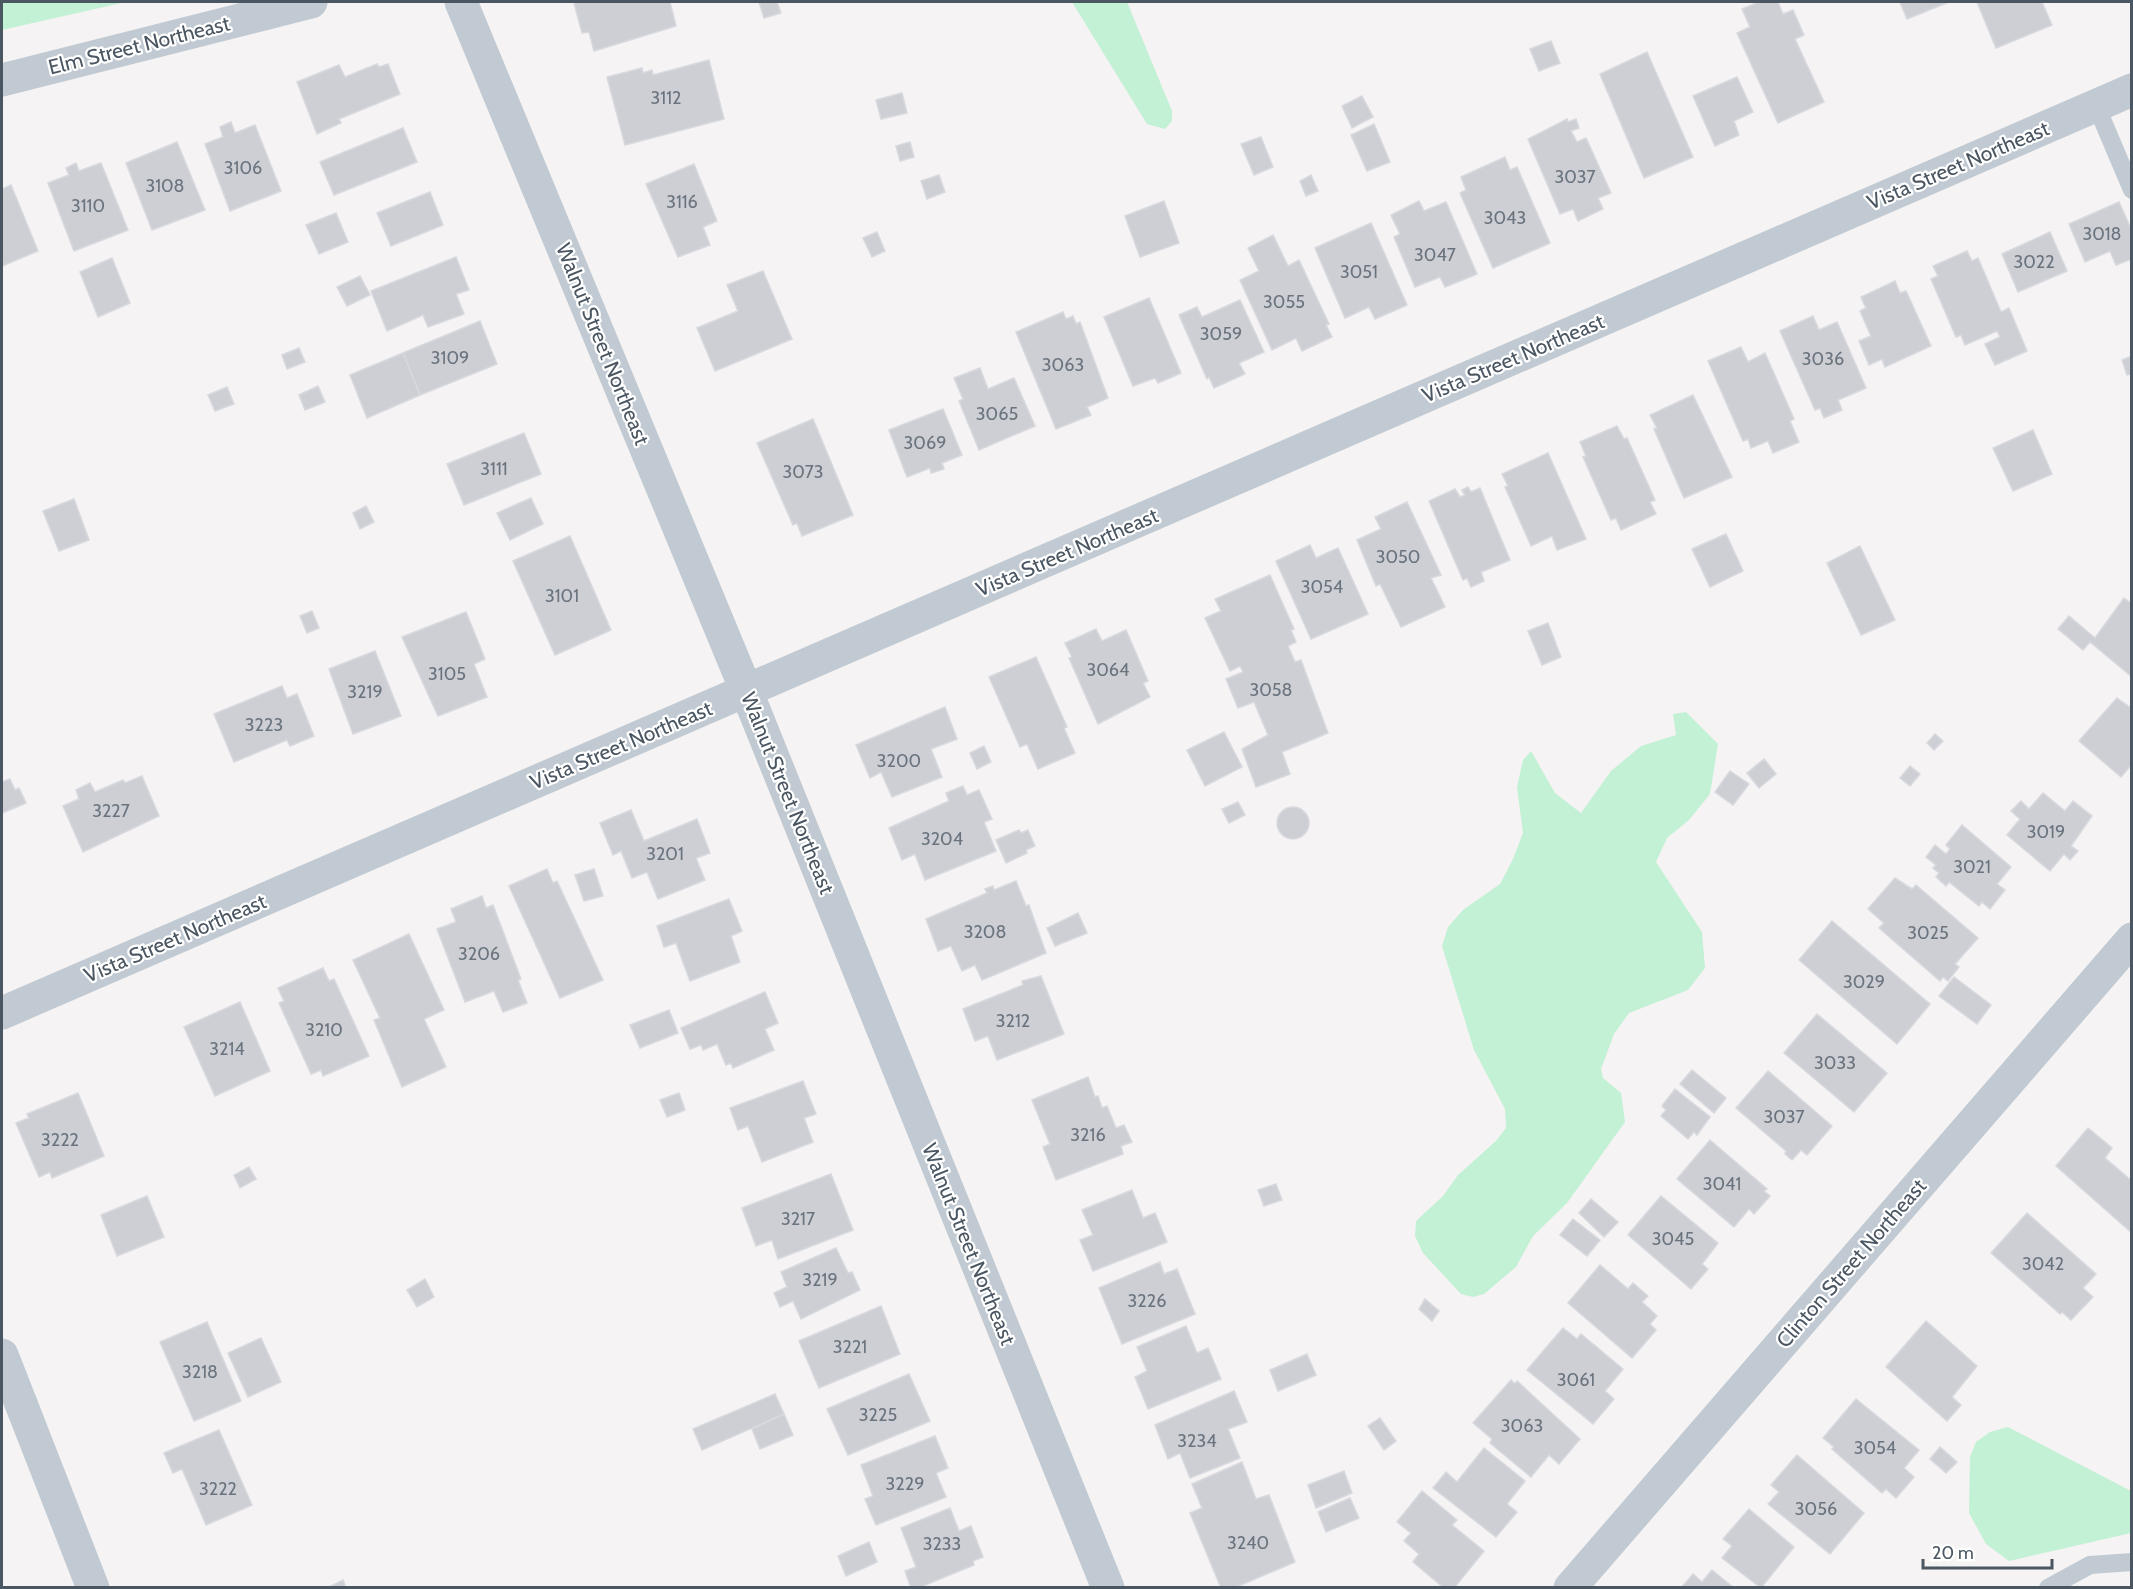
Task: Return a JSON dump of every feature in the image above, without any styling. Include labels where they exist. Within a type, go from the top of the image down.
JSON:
[{"type":"street","name":"Elm Street Northeast","points":[[2,80],[311,2]]},
{"type":"street","name":"Walnut Street Northeast","points":[[461,2],[746,690],[1108,1587]]},
{"type":"street","name":"Vista Street Northeast","points":[[2,1013],[2132,90]]},
{"type":"street","name":"Clinton Street Northeast","points":[[1570,1587],[2132,939]]},
{"type":"street","points":[[2,1355],[93,1587]]},
{"type":"lane","points":[[2096,105],[2132,190]]},
{"type":"lane","points":[[2053,1586],[2090,1565],[2132,1562]]},
{"type":"green space","points":[[2,2],[126,2],[2,30]]},
{"type":"green space","points":[[1072,2],[1127,2],[1172,111],[1172,121],[1165,129],[1147,124]]},
{"type":"green space","points":[[1686,712],[1718,744],[1710,794],[1689,820],[1667,838],[1656,862],[1702,932],[1705,968],[1688,990],[1629,1013],[1614,1034],[1601,1069],[1603,1078],[1621,1093],[1625,1122],[1567,1203],[1533,1236],[1516,1267],[1484,1294],[1473,1297],[1461,1294],[1423,1253],[1415,1236],[1416,1221],[1443,1196],[1458,1175],[1496,1141],[1506,1128],[1505,1109],[1474,1050],[1442,946],[1448,927],[1463,910],[1500,884],[1513,859],[1523,833],[1517,787],[1523,760],[1531,751],[1555,793],[1581,813],[1611,771],[1641,746],[1676,735],[1673,714]]},
{"type":"green space","points":[[2008,1427],[2131,1491],[2131,1533],[2009,1561],[1986,1544],[1969,1513],[1970,1457],[1976,1442],[1990,1432]]},
{"type":"building","points":[[670,2],[676,26],[594,51],[589,32],[582,33],[574,3]]},
{"type":"building","points":[[759,2],[777,2],[781,13],[764,18]]},
{"type":"building","points":[[1759,2],[1778,2],[1783,14],[1793,10],[1804,35],[1795,39],[1824,102],[1778,123],[1737,33],[1750,27],[1742,9]]},
{"type":"building","points":[[1900,2],[1949,2],[1907,19]]},
{"type":"building","points":[[1977,2],[2042,2],[2052,25],[1996,48]]},
{"type":"building","points":[[1551,41],[1560,63],[1539,71],[1530,49]]},
{"type":"building","points":[[1647,52],[1693,157],[1644,178],[1600,74]]},
{"type":"building","points":[[709,60],[724,119],[625,145],[607,77],[642,68],[643,73],[652,70],[653,75]]},
{"type":"building","points":[[377,64],[379,67],[388,64],[400,94],[339,119],[341,123],[317,134],[297,82],[339,65],[345,77]]},
{"type":"building","points":[[1737,77],[1753,112],[1734,121],[1739,135],[1715,146],[1693,96]]},
{"type":"building","points":[[902,93],[907,113],[881,119],[876,100]]},
{"type":"building","points":[[1362,96],[1373,117],[1352,128],[1342,106]]},
{"type":"building","points":[[1567,119],[1568,122],[1576,119],[1579,128],[1571,131],[1577,142],[1586,138],[1611,193],[1598,198],[1603,209],[1578,221],[1573,209],[1560,214],[1528,139]]},
{"type":"building","points":[[231,122],[235,133],[255,125],[281,191],[230,211],[205,144],[223,137],[220,127]]},
{"type":"building","points":[[1374,124],[1390,162],[1367,171],[1351,135]]},
{"type":"building","points":[[403,128],[417,162],[334,195],[320,162]]},
{"type":"building","points":[[1261,137],[1273,167],[1254,175],[1241,144]]},
{"type":"building","points":[[177,142],[205,210],[152,230],[126,163]]},
{"type":"building","points":[[910,142],[914,157],[900,161],[896,146]]},
{"type":"building","points":[[1505,157],[1510,170],[1517,167],[1550,243],[1493,268],[1460,193],[1466,190],[1461,177]]},
{"type":"building","points":[[76,163],[79,171],[101,163],[128,230],[74,251],[48,183],[69,175],[66,168]]},
{"type":"building","points":[[694,164],[717,221],[703,227],[710,245],[678,257],[646,184]]},
{"type":"building","points":[[939,175],[945,192],[927,199],[921,181]]},
{"type":"building","points":[[1311,175],[1318,191],[1306,196],[1300,181]]},
{"type":"building","points":[[11,185],[38,251],[2,266],[2,189]]},
{"type":"building","points":[[430,192],[443,225],[391,246],[377,213]]},
{"type":"building","points":[[1164,201],[1179,243],[1140,257],[1125,216]]},
{"type":"building","points":[[1419,201],[1424,211],[1446,202],[1477,274],[1445,287],[1440,277],[1415,287],[1394,237],[1400,234],[1391,215]]},
{"type":"building","points":[[2119,202],[2132,231],[2132,259],[2116,265],[2110,251],[2085,262],[2069,224]]},
{"type":"building","points":[[336,213],[348,242],[319,254],[306,225]]},
{"type":"building","points":[[1371,223],[1407,305],[1375,319],[1369,307],[1345,318],[1315,248]]},
{"type":"building","points":[[877,232],[885,251],[872,257],[863,238]]},
{"type":"building","points":[[2050,232],[2067,271],[2018,292],[2002,254]]},
{"type":"building","points":[[1273,235],[1288,266],[1299,260],[1329,324],[1326,325],[1332,337],[1302,351],[1296,338],[1272,350],[1240,280],[1259,271],[1248,248]]},
{"type":"building","points":[[1967,251],[1972,261],[1978,258],[2001,312],[2009,308],[2027,351],[1995,365],[1985,344],[2000,337],[1997,331],[1965,345],[1961,335],[1956,337],[1931,279],[1938,276],[1933,266]]},
{"type":"building","points":[[456,257],[469,290],[456,294],[464,314],[428,327],[423,315],[387,331],[371,291]]},
{"type":"building","points":[[112,258],[130,303],[98,317],[80,272]]},
{"type":"building","points":[[763,271],[792,339],[715,371],[697,328],[738,311],[727,285]]},
{"type":"building","points":[[360,276],[370,295],[347,306],[337,287]]},
{"type":"building","points":[[1895,281],[1900,293],[1906,291],[1931,346],[1885,367],[1882,359],[1869,365],[1859,341],[1871,336],[1860,311],[1866,308],[1861,297]]},
{"type":"building","points":[[1149,298],[1181,373],[1158,383],[1155,378],[1133,386],[1104,317]]},
{"type":"building","points":[[1240,300],[1264,352],[1239,363],[1245,374],[1214,388],[1209,377],[1207,379],[1179,315],[1197,307],[1202,317]]},
{"type":"building","points":[[1063,312],[1066,319],[1073,316],[1076,324],[1080,322],[1108,398],[1087,407],[1091,415],[1056,429],[1016,332]]},
{"type":"building","points":[[1813,316],[1819,330],[1837,322],[1866,388],[1838,400],[1842,410],[1824,418],[1820,408],[1815,410],[1780,331]]},
{"type":"building","points":[[480,321],[497,364],[420,395],[403,353]]},
{"type":"building","points":[[1741,347],[1748,362],[1765,353],[1794,419],[1790,421],[1799,442],[1773,453],[1768,441],[1751,448],[1748,439],[1743,441],[1708,361]]},
{"type":"building","points":[[299,348],[305,362],[287,369],[282,355]]},
{"type":"building","points":[[403,353],[420,395],[367,418],[350,375]]},
{"type":"building","points":[[2132,356],[2132,374],[2127,375],[2122,360]]},
{"type":"building","points":[[980,368],[988,389],[1014,378],[1035,426],[979,450],[959,401],[963,399],[954,378]]},
{"type":"building","points":[[318,386],[325,402],[305,410],[299,395]]},
{"type":"building","points":[[227,387],[234,404],[215,411],[208,395]]},
{"type":"building","points":[[1693,395],[1732,477],[1684,498],[1650,415]]},
{"type":"building","points":[[943,409],[962,455],[942,463],[944,469],[931,473],[930,468],[907,477],[889,430]]},
{"type":"building","points":[[813,419],[853,515],[802,536],[797,523],[793,525],[757,443]]},
{"type":"building","points":[[1617,426],[1624,439],[1627,438],[1655,500],[1650,502],[1656,514],[1621,530],[1616,518],[1611,520],[1583,457],[1586,456],[1580,442]]},
{"type":"building","points":[[2033,430],[2052,474],[2013,491],[1993,448]]},
{"type":"building","points":[[524,433],[541,474],[464,505],[447,464]]},
{"type":"building","points":[[1548,453],[1586,539],[1557,550],[1552,536],[1531,546],[1505,487],[1508,486],[1502,474]]},
{"type":"building","points":[[1468,487],[1471,492],[1480,488],[1510,560],[1481,572],[1484,581],[1471,587],[1467,578],[1463,580],[1429,501],[1455,489],[1460,497],[1465,495],[1462,490]]},
{"type":"building","points":[[531,498],[543,524],[510,540],[497,513]]},
{"type":"building","points":[[74,499],[89,540],[59,551],[43,511]]},
{"type":"building","points":[[1407,502],[1441,575],[1431,578],[1445,607],[1401,627],[1380,584],[1376,586],[1357,540],[1381,529],[1375,517]]},
{"type":"building","points":[[366,506],[374,522],[360,529],[353,513]]},
{"type":"building","points":[[1726,534],[1743,571],[1710,587],[1692,549]]},
{"type":"building","points":[[570,536],[611,630],[555,655],[513,561]]},
{"type":"building","points":[[1310,545],[1316,558],[1338,548],[1368,614],[1311,639],[1276,561]]},
{"type":"building","points":[[1860,546],[1895,620],[1861,635],[1827,563]]},
{"type":"building","points":[[1270,575],[1294,629],[1291,630],[1296,642],[1288,646],[1295,662],[1301,660],[1328,733],[1282,752],[1290,774],[1256,787],[1242,749],[1268,735],[1254,702],[1238,708],[1226,679],[1243,672],[1240,666],[1230,671],[1205,618],[1221,611],[1215,599]]},
{"type":"building","points":[[2124,598],[2132,604],[2132,677],[2090,642],[2083,650],[2058,629],[2069,616],[2095,638]]},
{"type":"building","points":[[312,611],[319,628],[307,633],[300,616]]},
{"type":"building","points":[[466,612],[485,659],[474,664],[487,697],[438,716],[402,637]]},
{"type":"building","points":[[1548,623],[1561,657],[1542,665],[1528,631]]},
{"type":"building","points":[[1096,629],[1102,641],[1126,630],[1148,681],[1143,683],[1150,697],[1098,724],[1069,658],[1072,657],[1065,643]]},
{"type":"building","points":[[375,651],[401,716],[353,734],[329,669]]},
{"type":"building","points":[[1036,657],[1067,727],[1064,728],[1075,753],[1038,769],[1027,744],[1020,747],[989,677]]},
{"type":"building","points":[[282,686],[287,698],[297,694],[314,736],[290,746],[287,740],[234,762],[214,714]]},
{"type":"building","points":[[2117,698],[2132,709],[2132,764],[2121,777],[2079,741]]},
{"type":"building","points":[[945,707],[957,739],[931,749],[942,777],[892,797],[881,772],[870,778],[856,745]]},
{"type":"building","points":[[1224,732],[1242,767],[1205,786],[1187,750]]},
{"type":"building","points":[[1935,734],[1943,741],[1934,750],[1927,743]]},
{"type":"building","points":[[984,746],[991,762],[977,769],[970,753]]},
{"type":"building","points":[[1764,759],[1776,774],[1759,788],[1747,773]]},
{"type":"building","points":[[1910,766],[1920,774],[1910,786],[1900,778]]},
{"type":"building","points":[[1730,771],[1749,784],[1733,805],[1715,792]]},
{"type":"building","points":[[142,776],[159,816],[83,852],[63,806],[79,799],[76,790],[90,783],[95,792],[123,780],[125,783]]},
{"type":"building","points":[[10,779],[15,790],[19,788],[26,803],[2,813],[2,782]]},
{"type":"building","points":[[963,786],[967,795],[979,790],[992,819],[984,822],[996,851],[925,880],[915,854],[902,860],[889,828],[949,801],[946,793]]},
{"type":"building","points":[[2043,793],[2065,811],[2073,801],[2092,816],[2071,846],[2078,851],[2070,860],[2064,854],[2050,871],[2007,835],[2020,819],[2011,811],[2021,801],[2029,809]]},
{"type":"building","points":[[1238,802],[1245,815],[1229,823],[1222,809]]},
{"type":"building","points":[[1293,807],[1305,811],[1309,823],[1305,835],[1293,839],[1281,835],[1277,823],[1281,811]]},
{"type":"building","points":[[631,810],[644,841],[697,819],[710,853],[696,858],[705,880],[658,899],[647,872],[632,878],[621,851],[613,855],[600,823]]},
{"type":"building","points":[[1962,825],[2011,867],[1997,884],[2005,890],[1990,909],[1982,902],[1979,906],[1949,882],[1946,886],[1936,877],[1939,873],[1933,868],[1936,865],[1926,857],[1935,845],[1946,854],[1950,849],[1946,845]]},
{"type":"building","points":[[1019,830],[1021,833],[1028,830],[1035,846],[1026,850],[1027,853],[1006,863],[996,840]]},
{"type":"building","points":[[547,869],[553,883],[557,881],[603,980],[560,998],[509,886]]},
{"type":"building","points":[[594,869],[603,896],[584,901],[575,875]]},
{"type":"building","points":[[1895,878],[1912,889],[1916,885],[1978,938],[1955,964],[1959,967],[1948,981],[1943,977],[1940,981],[1879,928],[1884,923],[1868,909]]},
{"type":"building","points":[[1016,881],[1026,906],[1029,905],[1046,953],[982,980],[975,965],[962,971],[951,946],[938,951],[926,919],[987,893],[985,889],[993,886],[994,890]]},
{"type":"building","points":[[482,896],[486,908],[493,905],[521,979],[518,980],[527,1003],[503,1012],[494,991],[465,1002],[437,929],[456,922],[451,909]]},
{"type":"building","points":[[729,899],[742,931],[731,936],[740,962],[690,981],[676,943],[664,947],[657,926]]},
{"type":"building","points":[[1078,913],[1087,933],[1055,946],[1047,928]]},
{"type":"building","points":[[1832,921],[1930,1004],[1897,1044],[1799,960]]},
{"type":"building","points":[[409,934],[444,1010],[424,1019],[446,1067],[402,1087],[374,1020],[380,1018],[353,960]]},
{"type":"building","points":[[323,968],[329,981],[334,979],[369,1056],[323,1076],[321,1070],[311,1074],[279,1003],[284,1001],[278,988]]},
{"type":"building","points":[[1041,976],[1064,1034],[997,1060],[988,1036],[975,1041],[963,1009],[1023,985],[1022,981]]},
{"type":"building","points":[[1954,977],[1991,1005],[1977,1024],[1939,996]]},
{"type":"building","points":[[765,992],[778,1023],[765,1029],[774,1050],[733,1068],[731,1063],[726,1065],[717,1044],[703,1050],[701,1045],[690,1049],[681,1028]]},
{"type":"building","points":[[240,1002],[270,1071],[215,1096],[184,1027]]},
{"type":"building","points":[[669,1010],[678,1033],[640,1048],[630,1025]]},
{"type":"building","points":[[1817,1014],[1887,1073],[1854,1112],[1784,1053]]},
{"type":"building","points":[[1692,1070],[1726,1098],[1714,1113],[1680,1084]]},
{"type":"building","points":[[1768,1071],[1832,1126],[1807,1155],[1801,1150],[1792,1160],[1785,1154],[1786,1151],[1736,1108]]},
{"type":"building","points":[[1088,1077],[1095,1097],[1098,1096],[1102,1108],[1107,1106],[1116,1128],[1124,1125],[1132,1142],[1121,1146],[1123,1154],[1056,1180],[1043,1147],[1050,1144],[1032,1100]]},
{"type":"building","points":[[803,1081],[816,1114],[804,1118],[813,1142],[762,1162],[748,1126],[738,1130],[730,1108]]},
{"type":"building","points":[[1675,1089],[1710,1117],[1697,1135],[1694,1132],[1688,1139],[1661,1116],[1666,1110],[1662,1106]]},
{"type":"building","points":[[78,1093],[104,1156],[52,1178],[50,1172],[39,1177],[16,1123],[29,1118],[27,1114]]},
{"type":"building","points":[[679,1093],[685,1110],[667,1117],[660,1100]]},
{"type":"building","points":[[2088,1128],[2112,1148],[2105,1158],[2132,1181],[2132,1233],[2056,1166]]},
{"type":"building","points":[[1710,1140],[1767,1189],[1764,1191],[1770,1196],[1754,1214],[1749,1209],[1734,1227],[1677,1179]]},
{"type":"building","points":[[249,1167],[256,1179],[240,1188],[234,1175]]},
{"type":"building","points":[[831,1174],[853,1230],[778,1259],[772,1240],[756,1246],[742,1208]]},
{"type":"building","points":[[1276,1184],[1282,1200],[1264,1206],[1258,1190]]},
{"type":"building","points":[[1132,1190],[1143,1218],[1155,1213],[1167,1242],[1093,1271],[1080,1240],[1093,1235],[1082,1210]]},
{"type":"building","points":[[147,1196],[164,1237],[117,1256],[101,1215]]},
{"type":"building","points":[[1661,1196],[1718,1243],[1702,1264],[1708,1269],[1691,1289],[1628,1235]]},
{"type":"building","points":[[1591,1199],[1618,1222],[1604,1237],[1579,1213]]},
{"type":"building","points":[[2027,1213],[2096,1274],[2083,1288],[2093,1297],[2071,1320],[2062,1312],[2060,1314],[1991,1253]]},
{"type":"building","points":[[1573,1219],[1600,1240],[1587,1256],[1560,1235]]},
{"type":"building","points":[[836,1248],[848,1273],[852,1272],[860,1290],[801,1319],[793,1301],[780,1307],[774,1293],[787,1287],[781,1272]]},
{"type":"building","points":[[1160,1262],[1164,1274],[1177,1269],[1195,1314],[1122,1344],[1099,1288]]},
{"type":"building","points":[[1600,1265],[1628,1289],[1633,1283],[1648,1296],[1642,1302],[1657,1316],[1650,1324],[1656,1330],[1632,1358],[1568,1303]]},
{"type":"building","points":[[425,1279],[434,1297],[417,1307],[407,1290]]},
{"type":"building","points":[[1425,1299],[1439,1311],[1432,1321],[1419,1309]]},
{"type":"building","points":[[881,1306],[900,1354],[819,1388],[799,1341]]},
{"type":"building","points":[[1926,1321],[1977,1366],[1952,1397],[1961,1405],[1947,1421],[1886,1367]]},
{"type":"building","points":[[207,1322],[241,1401],[194,1421],[160,1342]]},
{"type":"building","points":[[1186,1326],[1197,1353],[1208,1348],[1221,1379],[1148,1409],[1135,1377],[1147,1371],[1137,1347]]},
{"type":"building","points":[[1563,1328],[1577,1339],[1581,1334],[1623,1369],[1605,1391],[1614,1399],[1593,1424],[1527,1370]]},
{"type":"building","points":[[261,1338],[281,1382],[248,1397],[228,1353]]},
{"type":"building","points":[[1307,1354],[1316,1375],[1278,1391],[1270,1370]]},
{"type":"building","points":[[909,1374],[930,1421],[848,1455],[827,1409]]},
{"type":"building","points":[[1511,1380],[1515,1384],[1517,1381],[1580,1439],[1559,1464],[1549,1455],[1531,1477],[1490,1443],[1492,1439],[1473,1423]]},
{"type":"building","points":[[1234,1391],[1247,1422],[1228,1429],[1240,1458],[1190,1478],[1180,1453],[1168,1459],[1155,1425]]},
{"type":"building","points":[[775,1394],[784,1414],[702,1450],[693,1429]]},
{"type":"building","points":[[1856,1399],[1919,1450],[1904,1468],[1914,1477],[1896,1498],[1886,1489],[1882,1493],[1832,1449],[1834,1447],[1823,1438]]},
{"type":"building","points":[[784,1414],[793,1435],[760,1449],[752,1429]]},
{"type":"building","points":[[1380,1418],[1396,1441],[1384,1450],[1368,1426]]},
{"type":"building","points":[[219,1430],[252,1505],[206,1525],[182,1469],[173,1473],[164,1453]]},
{"type":"building","points":[[935,1436],[948,1468],[936,1473],[946,1497],[876,1525],[865,1499],[873,1496],[861,1465]]},
{"type":"building","points":[[1940,1447],[1957,1462],[1946,1473],[1930,1459]]},
{"type":"building","points":[[1484,1448],[1525,1481],[1507,1504],[1517,1512],[1496,1537],[1433,1488],[1446,1472],[1457,1482]]},
{"type":"building","points":[[1797,1455],[1864,1513],[1830,1554],[1768,1504],[1779,1492],[1771,1485]]},
{"type":"building","points":[[1242,1462],[1256,1499],[1269,1495],[1295,1562],[1234,1588],[1221,1588],[1190,1513],[1202,1508],[1192,1484]]},
{"type":"building","points":[[1344,1471],[1352,1493],[1316,1508],[1308,1485]]},
{"type":"building","points":[[1422,1491],[1457,1520],[1452,1525],[1484,1551],[1454,1588],[1444,1588],[1413,1562],[1419,1554],[1404,1541],[1411,1533],[1397,1522]]},
{"type":"building","points":[[1350,1498],[1359,1518],[1326,1532],[1318,1512]]},
{"type":"building","points":[[950,1508],[959,1531],[971,1526],[983,1557],[973,1561],[974,1565],[918,1588],[911,1588],[905,1571],[916,1567],[901,1528]]},
{"type":"building","points":[[1749,1509],[1794,1547],[1761,1588],[1722,1558],[1732,1546],[1723,1539]]},
{"type":"building","points":[[869,1542],[877,1562],[846,1576],[838,1556]]},
{"type":"building","points":[[1712,1570],[1734,1588],[1681,1588],[1693,1574],[1702,1582]]},
{"type":"building","points":[[343,1580],[346,1588],[327,1588]]}]
